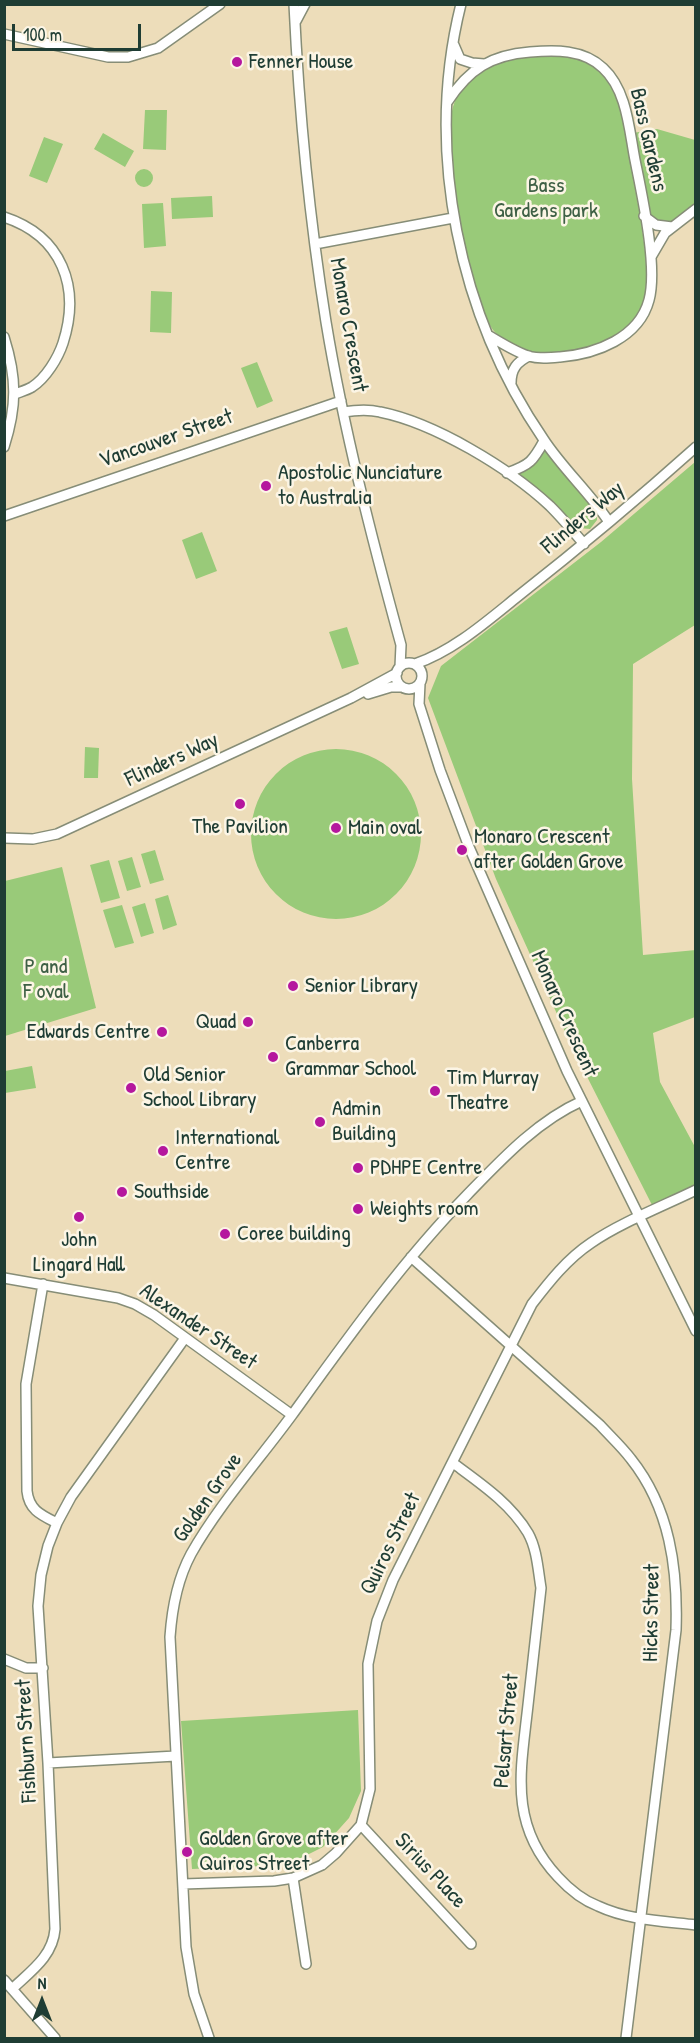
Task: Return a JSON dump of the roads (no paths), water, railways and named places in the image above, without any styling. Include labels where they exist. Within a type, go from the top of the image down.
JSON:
[{"type":"street","points":[[4,34],[108,57],[128,57],[158,48],[220,4]]},
{"type":"street","name":"Monaro Crescent","points":[[294,4],[300,114],[326,323],[368,522],[401,645],[414,664]]},
{"type":"street","points":[[295,22],[304,4]]},
{"type":"street","points":[[461,4],[453,43],[447,138],[453,218],[471,289],[488,335],[512,388],[544,441],[609,522]]},
{"type":"street","points":[[453,43],[460,58],[472,63],[484,64]]},
{"type":"street","name":"Bass Gardens","points":[[448,101],[469,73],[502,57],[527,52],[562,51],[592,60],[602,67],[618,87],[644,216],[651,258],[650,299],[645,312],[633,328],[617,341],[594,351],[574,356],[544,358],[529,356],[507,347],[488,335]]},
{"type":"street","name":"Bass Gardens","points":[[651,258],[660,240],[672,227],[696,209]]},
{"type":"street","points":[[644,216],[656,225],[672,227]]},
{"type":"street","points":[[4,217],[20,223],[39,237],[56,256],[66,277],[70,293],[70,313],[60,352],[48,371],[33,386],[15,394]]},
{"type":"street","points":[[315,244],[453,218]]},
{"type":"street","points":[[4,338],[12,368],[15,394],[12,418],[4,447]]},
{"type":"street","points":[[512,388],[512,372],[521,360],[529,356]]},
{"type":"street","name":"Vancouver Street","points":[[4,516],[341,401]]},
{"type":"street","points":[[343,412],[377,411],[452,438],[507,473],[550,506],[584,543]]},
{"type":"street","points":[[507,473],[536,458],[544,441]]},
{"type":"street","name":"Flinders Way","points":[[414,664],[435,658],[499,612],[696,447]]},
{"type":"street","name":"Monaro Crescent","points":[[398,670],[401,645]]},
{"type":"street","name":"Flinders Way","points":[[421,679],[435,658]]},
{"type":"street","points":[[407,663],[414,664],[421,679],[414,688],[404,688],[397,681],[398,670],[407,663]]},
{"type":"street","name":"Flinders Way","points":[[4,838],[33,839],[57,834],[351,699],[398,670]]},
{"type":"street","name":"Monaro Crescent","points":[[418,705],[421,679]]},
{"type":"street","name":"Flinders Way","points":[[351,699],[391,687],[404,688]]},
{"type":"street","name":"Monaro Crescent","points":[[404,688],[418,705],[469,848],[582,1101],[696,1331]]},
{"type":"street","name":"Golden Grove","points":[[209,2038],[199,2012],[189,1971],[183,1884],[170,1637],[179,1582],[191,1554],[207,1529],[341,1345],[411,1257],[455,1207],[501,1161],[538,1128],[582,1101]]},
{"type":"street","name":"Quiros Street","points":[[183,1884],[274,1881],[293,1878],[322,1865],[336,1853],[360,1825],[370,1789],[367,1691],[371,1643],[384,1600],[532,1304],[560,1270],[590,1244],[696,1190]]},
{"type":"street","name":"Hicks Street","points":[[411,1257],[600,1425],[632,1459],[659,1507],[673,1552],[676,1576],[676,1630],[627,2038]]},
{"type":"street","name":"Alexander Street","points":[[4,1278],[126,1300],[143,1308],[292,1415]]},
{"type":"street","points":[[43,1284],[26,1384],[27,1491],[32,1507],[40,1515],[57,1523]]},
{"type":"street","name":"Fishburn Street","points":[[12,1989],[48,1954],[54,1938],[39,1592],[44,1562],[57,1523],[71,1497],[185,1338]]},
{"type":"street","name":"Pelsart Street","points":[[453,1463],[511,1510],[529,1534],[537,1559],[541,1587],[520,1774],[523,1814],[532,1840],[547,1865],[571,1890],[595,1905],[640,1918],[696,1925]]},
{"type":"street","points":[[4,1659],[26,1668],[43,1668]]},
{"type":"street","points":[[48,1763],[177,1756]]},
{"type":"street","name":"Sirius Place","points":[[360,1825],[471,1944]]},
{"type":"street","points":[[293,1878],[306,1964]]},
{"type":"street","points":[[4,1980],[55,2038]]},
{"type":"place","name":"Fenner House","points":[[237,62]]},
{"type":"place","name":"Apostolic Nunciature to Australia","points":[[266,486]]},
{"type":"place","name":"The Pavilion","points":[[240,804]]},
{"type":"place","name":"Main oval","points":[[336,828]]},
{"type":"place","name":"Monaro Crescent after Golden Grove","points":[[462,850]]},
{"type":"place","name":"Senior Library","points":[[293,986]]},
{"type":"place","name":"Quad","points":[[248,1022]]},
{"type":"place","name":"Edwards Centre","points":[[162,1032]]},
{"type":"place","name":"Canberra Grammar School","points":[[273,1057]]},
{"type":"place","name":"Old Senior School Library","points":[[131,1088]]},
{"type":"place","name":"Tim Murray Theatre","points":[[435,1091]]},
{"type":"place","name":"Admin Building","points":[[320,1122]]},
{"type":"place","name":"International Centre","points":[[163,1151]]},
{"type":"place","name":"PDHPE Centre","points":[[358,1168]]},
{"type":"place","name":"Southside","points":[[122,1192]]},
{"type":"place","name":"Weights room","points":[[358,1209]]},
{"type":"place","name":"John Lingard Hall","points":[[79,1217]]},
{"type":"place","name":"Coree building","points":[[225,1234]]},
{"type":"place","name":"Golden Grove after Quiros Street","points":[[187,1852]]},
{"type":"park label","name":"Bass Gardens park","points":[[546,198]]},
{"type":"park label","name":"P and F oval","points":[[46,980]]}]
